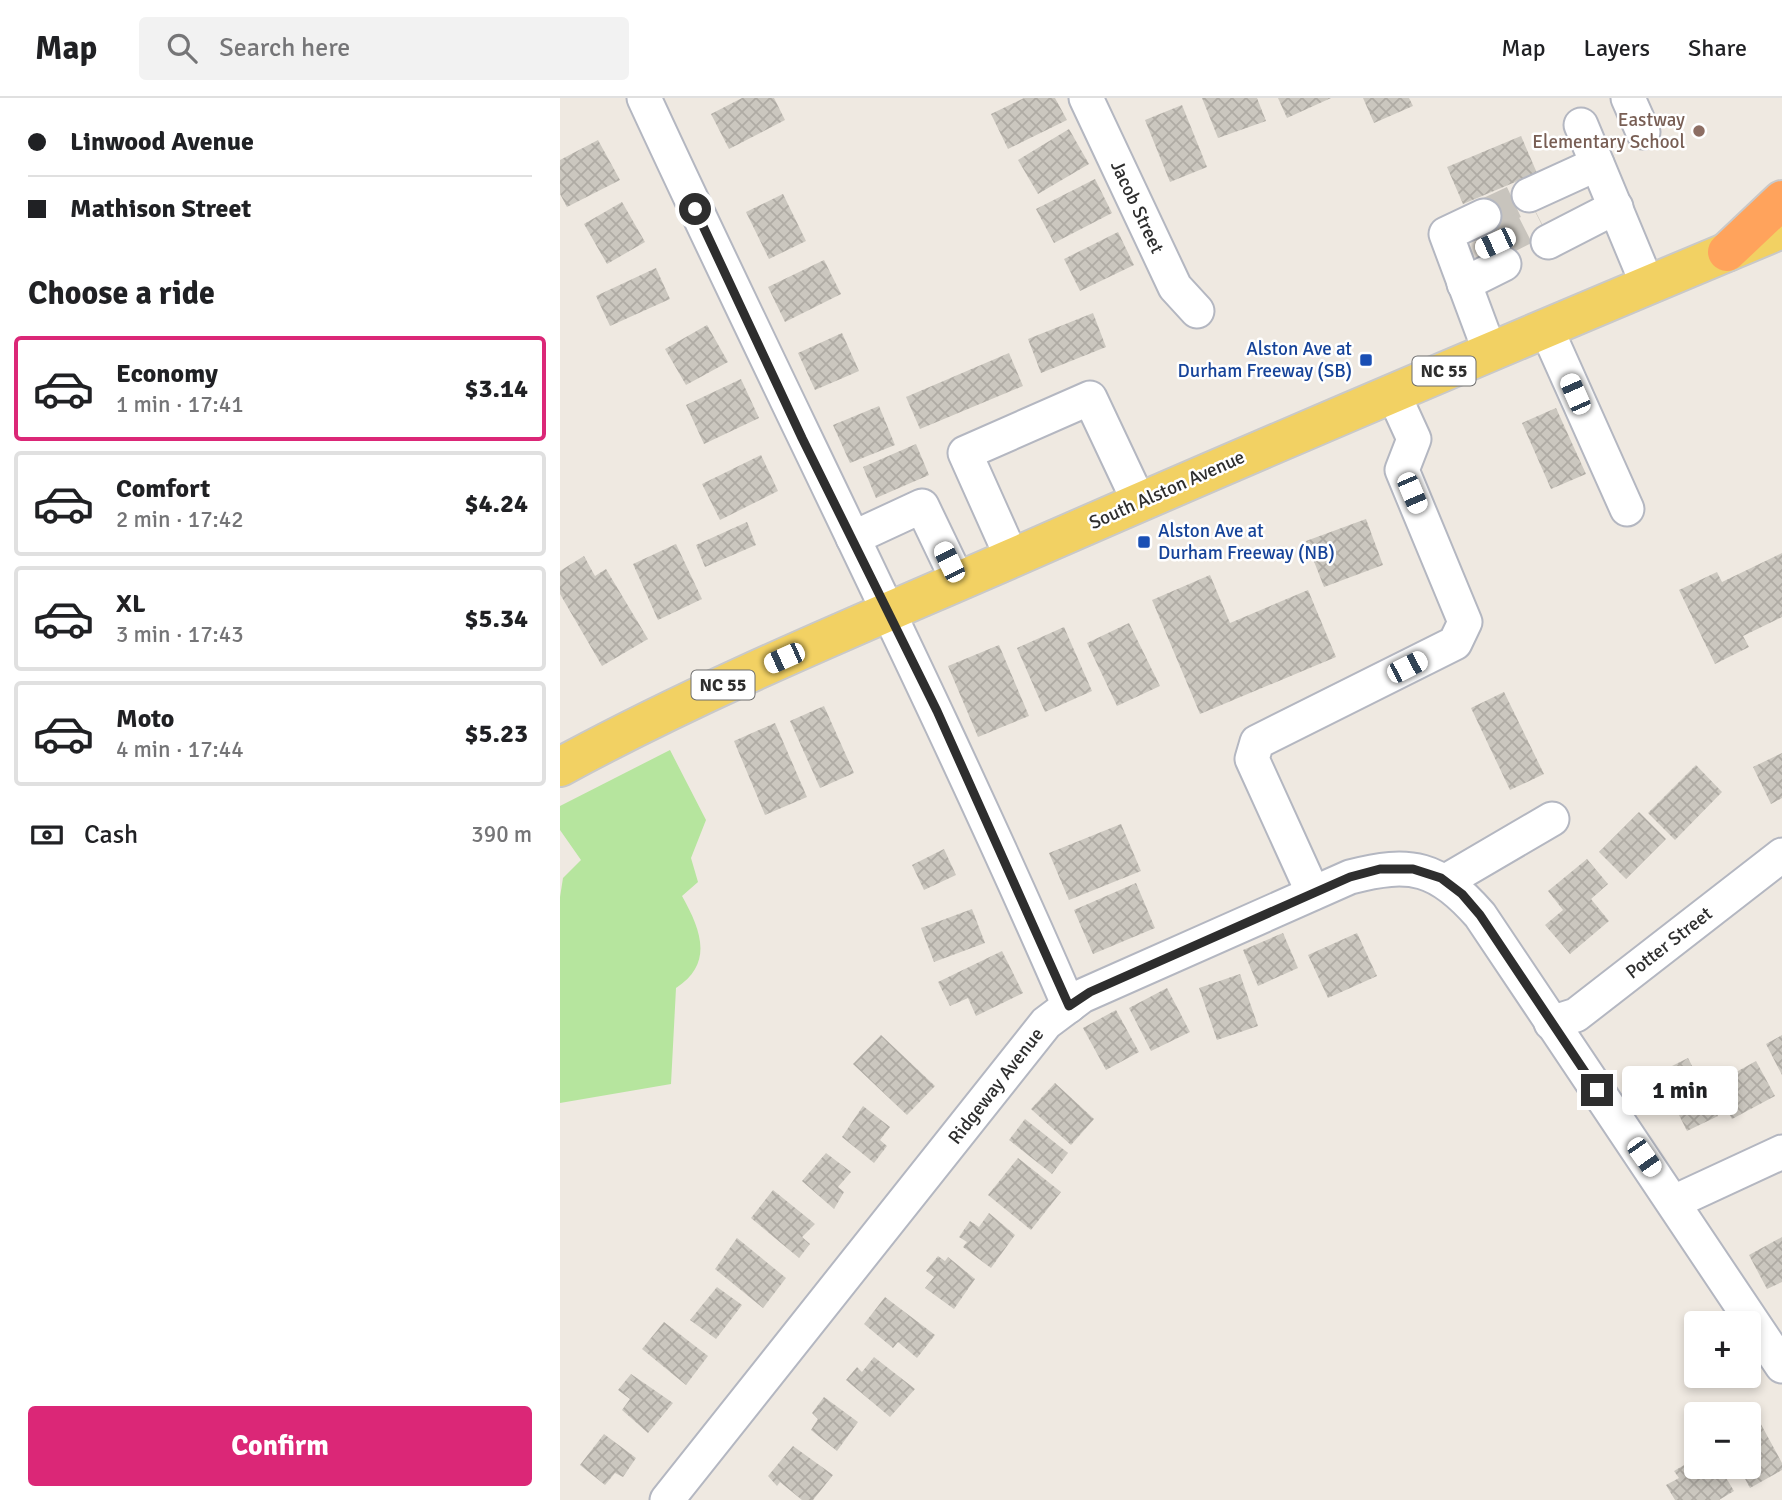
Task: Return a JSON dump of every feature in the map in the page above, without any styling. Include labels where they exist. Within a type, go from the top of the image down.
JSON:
[{"type":"highway","points":[[1727,252],[1782,200]]},
{"type":"main road","name":"South Alston Avenue","points":[[560,767],[659,713],[889,611],[1393,393],[1782,229]]},
{"type":"street","points":[[644,98],[767,363],[889,611],[1069,1006]]},
{"type":"street","name":"Jacob Street","points":[[1088,98],[1175,287],[1197,311]]},
{"type":"street","points":[[1628,98],[1643,132]]},
{"type":"street","points":[[1581,125],[1648,286]]},
{"type":"street","points":[[1607,186],[1539,219],[1607,186]]},
{"type":"street","points":[[1460,273],[1494,241],[1446,234],[1460,273],[1490,352]]},
{"type":"street","points":[[1546,328],[1627,509]]},
{"type":"street","points":[[1313,893],[1252,759],[1252,751],[1265,738],[1455,643],[1465,622],[1402,470],[1414,439],[1393,393]]},
{"type":"street","points":[[1012,558],[965,453],[1090,398],[1139,502]]},
{"type":"street","points":[[853,538],[922,506],[958,581]]},
{"type":"street","points":[[1446,881],[1552,819]]},
{"type":"street","name":"Potter Street","points":[[1551,1023],[1576,1015],[1782,855]]},
{"type":"street","name":"Ridgeway Avenue","points":[[667,1500],[1046,1023],[1082,996],[1350,877],[1380,869],[1413,869],[1446,881],[1480,915],[1782,1366]]},
{"type":"street","points":[[1674,1202],[1782,1152]]},
{"type":"green space","points":[[670,750],[706,820],[691,858],[698,882],[682,896],[698,933],[700,957],[696,968],[676,988],[671,1084],[560,1103],[560,897],[563,878],[581,860],[560,830],[560,806]]},
{"type":"building","points":[[742,98],[774,98],[785,120],[729,149],[711,114]]},
{"type":"building","points":[[1024,98],[1055,98],[1067,120],[1008,149],[991,114]]},
{"type":"building","points":[[1202,98],[1257,98],[1266,121],[1218,138]]},
{"type":"building","points":[[1278,98],[1331,98],[1287,118]]},
{"type":"building","points":[[1363,98],[1409,98],[1413,106],[1374,123]]},
{"type":"building","points":[[1182,105],[1207,167],[1170,182],[1145,120]]},
{"type":"building","points":[[1069,129],[1089,164],[1038,194],[1018,160]]},
{"type":"building","points":[[1521,136],[1537,173],[1463,204],[1447,167]]},
{"type":"building","points":[[598,140],[620,180],[567,207],[560,194],[560,160]]},
{"type":"building","points":[[1095,179],[1112,213],[1054,243],[1036,209]]},
{"type":"building","points":[[783,194],[806,241],[769,259],[746,212]]},
{"type":"building","points":[[622,202],[645,242],[607,264],[584,224]]},
{"type":"building","points":[[1118,232],[1134,265],[1080,291],[1064,259]]},
{"type":"building","points":[[824,260],[841,294],[785,322],[768,287]]},
{"type":"building","points":[[656,268],[670,299],[610,326],[596,296]]},
{"type":"building","points":[[1093,313],[1106,347],[1041,373],[1028,339]]},
{"type":"building","points":[[707,325],[728,362],[686,385],[665,349]]},
{"type":"building","points":[[842,333],[859,371],[815,390],[798,353]]},
{"type":"building","points":[[1009,353],[1023,386],[920,429],[906,397]]},
{"type":"building","points":[[741,379],[759,418],[704,444],[686,405]]},
{"type":"building","points":[[879,406],[895,445],[850,463],[833,425]]},
{"type":"building","points":[[1556,408],[1586,474],[1551,489],[1522,423]]},
{"type":"building","points":[[916,444],[929,475],[876,498],[863,467]]},
{"type":"building","points":[[761,455],[778,491],[720,520],[702,484]]},
{"type":"building","points":[[1366,519],[1383,565],[1324,587],[1306,541]]},
{"type":"building","points":[[747,522],[756,545],[705,567],[696,545]]},
{"type":"building","points":[[676,544],[702,599],[658,620],[633,564]]},
{"type":"building","points":[[1782,553],[1782,617],[1743,636],[1749,647],[1715,664],[1679,590],[1717,572],[1722,582]]},
{"type":"building","points":[[584,556],[595,576],[606,569],[648,639],[602,666],[560,594],[560,571]]},
{"type":"building","points":[[1210,575],[1230,623],[1308,590],[1336,657],[1200,714],[1152,600]]},
{"type":"building","points":[[1129,623],[1160,686],[1117,706],[1087,643]]},
{"type":"building","points":[[1064,627],[1092,691],[1045,712],[1017,648]]},
{"type":"building","points":[[999,645],[1029,716],[978,737],[948,666]]},
{"type":"building","points":[[1504,692],[1544,774],[1510,790],[1471,708]]},
{"type":"building","points":[[824,706],[854,773],[820,788],[790,721]]},
{"type":"building","points":[[775,723],[807,797],[765,815],[734,741]]},
{"type":"building","points":[[1782,753],[1782,798],[1771,804],[1753,767]]},
{"type":"building","points":[[1696,765],[1722,792],[1675,840],[1648,813]]},
{"type":"building","points":[[1639,812],[1666,839],[1626,879],[1599,852]]},
{"type":"building","points":[[1121,824],[1141,871],[1069,900],[1049,853]]},
{"type":"building","points":[[944,849],[956,875],[924,890],[912,865]]},
{"type":"building","points":[[1587,859],[1608,884],[1591,899],[1609,921],[1570,954],[1545,925],[1563,910],[1548,891]]},
{"type":"building","points":[[1136,883],[1155,928],[1093,954],[1074,910]]},
{"type":"building","points":[[972,909],[985,943],[934,962],[921,928]]},
{"type":"building","points":[[1283,933],[1298,968],[1258,986],[1243,950]]},
{"type":"building","points":[[1357,933],[1377,976],[1328,998],[1308,955]]},
{"type":"building","points":[[1002,951],[1023,993],[976,1016],[968,998],[950,1006],[938,982]]},
{"type":"building","points":[[1240,974],[1258,1026],[1217,1040],[1199,988]]},
{"type":"building","points":[[1167,988],[1190,1032],[1151,1051],[1129,1008]]},
{"type":"building","points":[[1116,1010],[1139,1052],[1106,1070],[1083,1028]]},
{"type":"building","points":[[881,1035],[935,1086],[907,1115],[853,1064]]},
{"type":"building","points":[[1782,1035],[1782,1075],[1766,1044]]},
{"type":"building","points":[[1688,1058],[1718,1116],[1687,1131],[1658,1073]]},
{"type":"building","points":[[1756,1061],[1775,1096],[1732,1119],[1713,1085]]},
{"type":"building","points":[[1055,1083],[1094,1119],[1071,1145],[1031,1109]]},
{"type":"building","points":[[863,1106],[890,1127],[880,1140],[887,1146],[874,1163],[842,1137]]},
{"type":"building","points":[[1025,1119],[1068,1153],[1052,1174],[1009,1140]]},
{"type":"building","points":[[826,1153],[851,1172],[838,1187],[844,1192],[834,1209],[802,1181]]},
{"type":"building","points":[[1018,1158],[1061,1192],[1031,1230],[988,1195]]},
{"type":"building","points":[[773,1190],[815,1224],[802,1237],[810,1244],[799,1258],[751,1218]]},
{"type":"building","points":[[989,1213],[1015,1235],[991,1268],[963,1247],[967,1242],[959,1237],[970,1221],[979,1227]]},
{"type":"building","points":[[1782,1237],[1782,1282],[1767,1289],[1749,1255]]},
{"type":"building","points":[[737,1238],[786,1278],[763,1308],[715,1269]]},
{"type":"building","points":[[938,1256],[945,1261],[948,1257],[975,1279],[954,1309],[925,1288],[934,1277],[926,1271]]},
{"type":"building","points":[[717,1287],[742,1305],[716,1339],[690,1320]]},
{"type":"building","points":[[885,1297],[935,1335],[917,1358],[898,1342],[893,1348],[864,1324]]},
{"type":"building","points":[[664,1322],[708,1356],[686,1385],[642,1349]]},
{"type":"building","points":[[874,1357],[915,1389],[890,1417],[846,1380],[857,1367],[862,1372]]},
{"type":"building","points":[[631,1374],[673,1403],[648,1433],[622,1410],[630,1399],[618,1390]]},
{"type":"building","points":[[824,1397],[858,1422],[837,1451],[811,1430],[818,1419],[812,1413]]},
{"type":"building","points":[[1761,1424],[1782,1463],[1782,1470],[1750,1488],[1745,1479],[1761,1479]]},
{"type":"building","points":[[604,1434],[636,1458],[623,1477],[615,1473],[605,1485],[580,1465]]},
{"type":"building","points":[[793,1446],[833,1475],[813,1500],[802,1500],[780,1482],[777,1486],[768,1476]]},
{"type":"building","points":[[1684,1465],[1684,1479],[1727,1479],[1734,1491],[1719,1500],[1675,1500],[1666,1485],[1679,1478],[1674,1471]]},
{"type":"tunnel","points":[[1484,216],[1529,195]]},
{"type":"tunnel","points":[[1495,243],[1540,220]]},
{"type":"place","name":"Eastway Elementary School","points":[[1699,131]]},
{"type":"place","name":"Alston Ave at Durham Freeway (SB)","points":[[1366,360]]},
{"type":"place","name":"Alston Ave at Durham Freeway (NB)","points":[[1144,542]]},
{"type":"route","points":[[695,209],[802,438],[937,711],[1069,1006],[1090,992],[1350,877],[1380,869],[1413,869],[1441,878],[1462,894],[1480,915],[1597,1090]]}]
